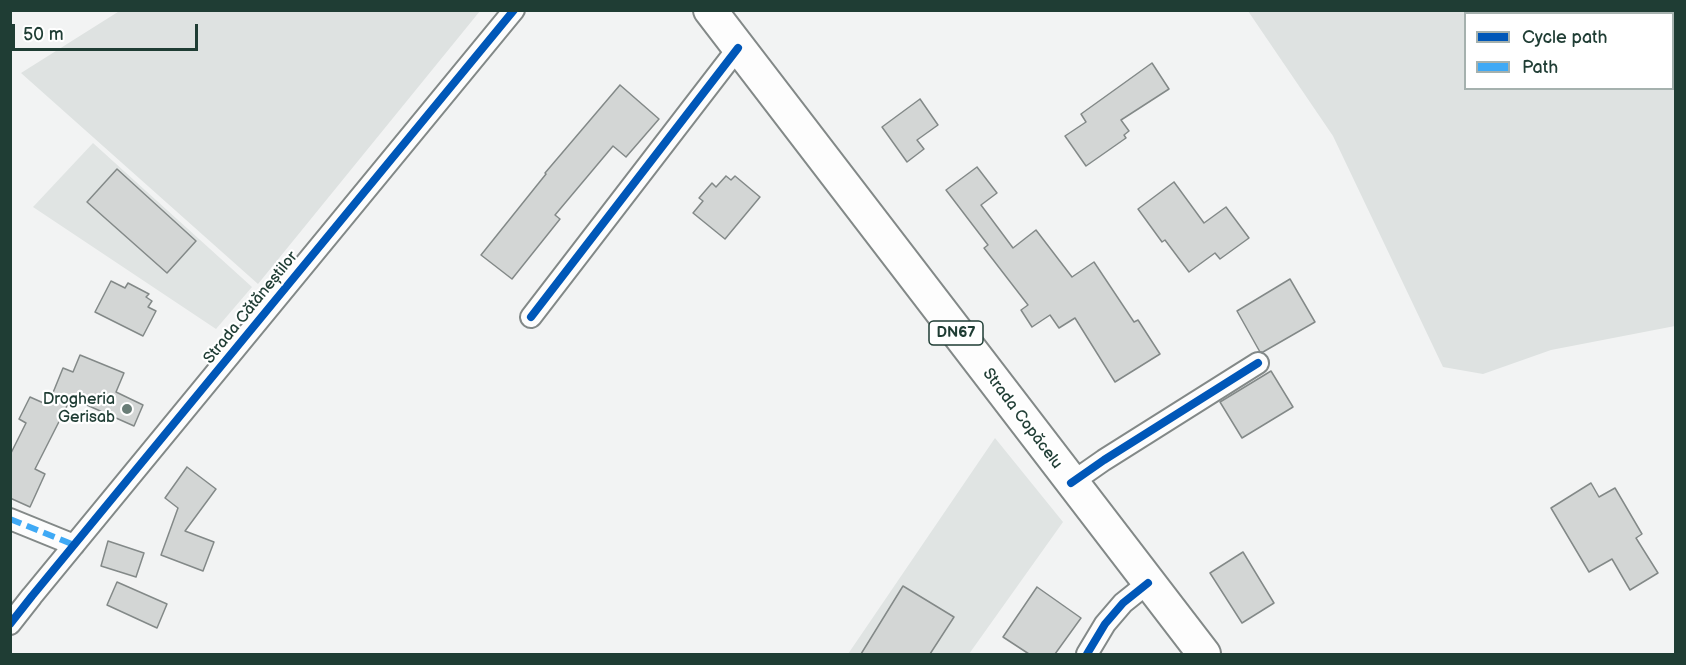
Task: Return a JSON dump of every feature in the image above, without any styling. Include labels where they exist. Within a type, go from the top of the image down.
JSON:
[{"type":"main road","name":"Strada Copăcelu","points":[[710,10],[1204,654]]},
{"type":"street","name":"Strada Cătăneștilor","points":[[10,624],[513,10]]},
{"type":"street","points":[[531,317],[738,48]]},
{"type":"street","points":[[1071,483],[1258,363]]},
{"type":"street","points":[[10,519],[74,545]]},
{"type":"street","points":[[1088,654],[1105,624],[1123,603],[1148,583]]},
{"type":"shaded area","points":[[121,10],[480,11],[258,284],[21,73]]},
{"type":"shaded area","points":[[1248,11],[1675,11],[1675,326],[1551,350],[1483,374],[1443,367],[1333,136]]},
{"type":"shaded area","points":[[93,143],[252,287],[216,329],[33,207]]},
{"type":"shaded area","points":[[995,438],[1063,522],[969,654],[848,654]]},
{"type":"building","points":[[1152,63],[1169,89],[1121,120],[1129,131],[1124,135],[1126,138],[1086,166],[1065,136],[1086,122],[1081,114]]},
{"type":"building","points":[[620,85],[659,119],[626,157],[613,146],[555,215],[560,219],[512,279],[481,255],[545,173]]},
{"type":"building","points":[[920,99],[938,125],[917,140],[924,149],[907,162],[882,127]]},
{"type":"building","points":[[977,167],[997,193],[981,205],[1013,248],[1036,230],[1072,277],[1094,262],[1134,322],[1138,320],[1160,354],[1115,382],[1075,318],[1059,328],[1050,315],[1032,327],[1021,310],[1028,305],[984,248],[988,245],[946,190]]},
{"type":"building","points":[[117,169],[196,241],[167,273],[87,202]]},
{"type":"building","points":[[726,176],[731,180],[735,176],[760,197],[725,239],[693,213],[703,201],[699,198],[712,183],[716,187]]},
{"type":"building","points":[[1174,182],[1204,223],[1226,207],[1249,238],[1220,259],[1215,253],[1189,272],[1165,240],[1162,242],[1138,209]]},
{"type":"building","points":[[1290,279],[1315,322],[1260,352],[1237,311]]},
{"type":"building","points":[[111,281],[125,288],[128,283],[149,294],[146,297],[152,301],[148,307],[156,311],[143,336],[95,312]]},
{"type":"building","points":[[80,355],[124,373],[116,392],[143,405],[134,426],[71,398],[35,469],[45,474],[30,507],[10,498],[10,455],[26,423],[19,419],[30,397],[48,405],[63,368],[73,372]]},
{"type":"building","points":[[1271,371],[1293,407],[1242,438],[1220,402]]},
{"type":"building","points":[[187,467],[216,489],[185,531],[214,542],[203,571],[161,555],[178,508],[165,498]]},
{"type":"building","points":[[1591,483],[1599,497],[1615,488],[1642,534],[1636,538],[1658,573],[1630,590],[1612,559],[1589,572],[1551,508]]},
{"type":"building","points":[[108,541],[144,553],[136,577],[101,566]]},
{"type":"building","points":[[1243,552],[1274,603],[1242,623],[1210,573]]},
{"type":"building","points":[[117,582],[167,604],[157,628],[107,605]]},
{"type":"building","points":[[903,586],[954,617],[930,654],[861,654]]},
{"type":"building","points":[[1037,587],[1081,618],[1055,654],[1029,654],[1003,637]]},
{"type":"marked path","points":[[10,519],[74,545]]},
{"type":"cycle path","points":[[10,624],[514,10]]},
{"type":"cycle path","points":[[531,317],[738,48]]},
{"type":"cycle path","points":[[1071,483],[1258,363]]},
{"type":"cycle path","points":[[1087,654],[1105,624],[1123,603],[1148,583]]},
{"type":"place","name":"Drogheria Gerisab","points":[[127,409]]}]
